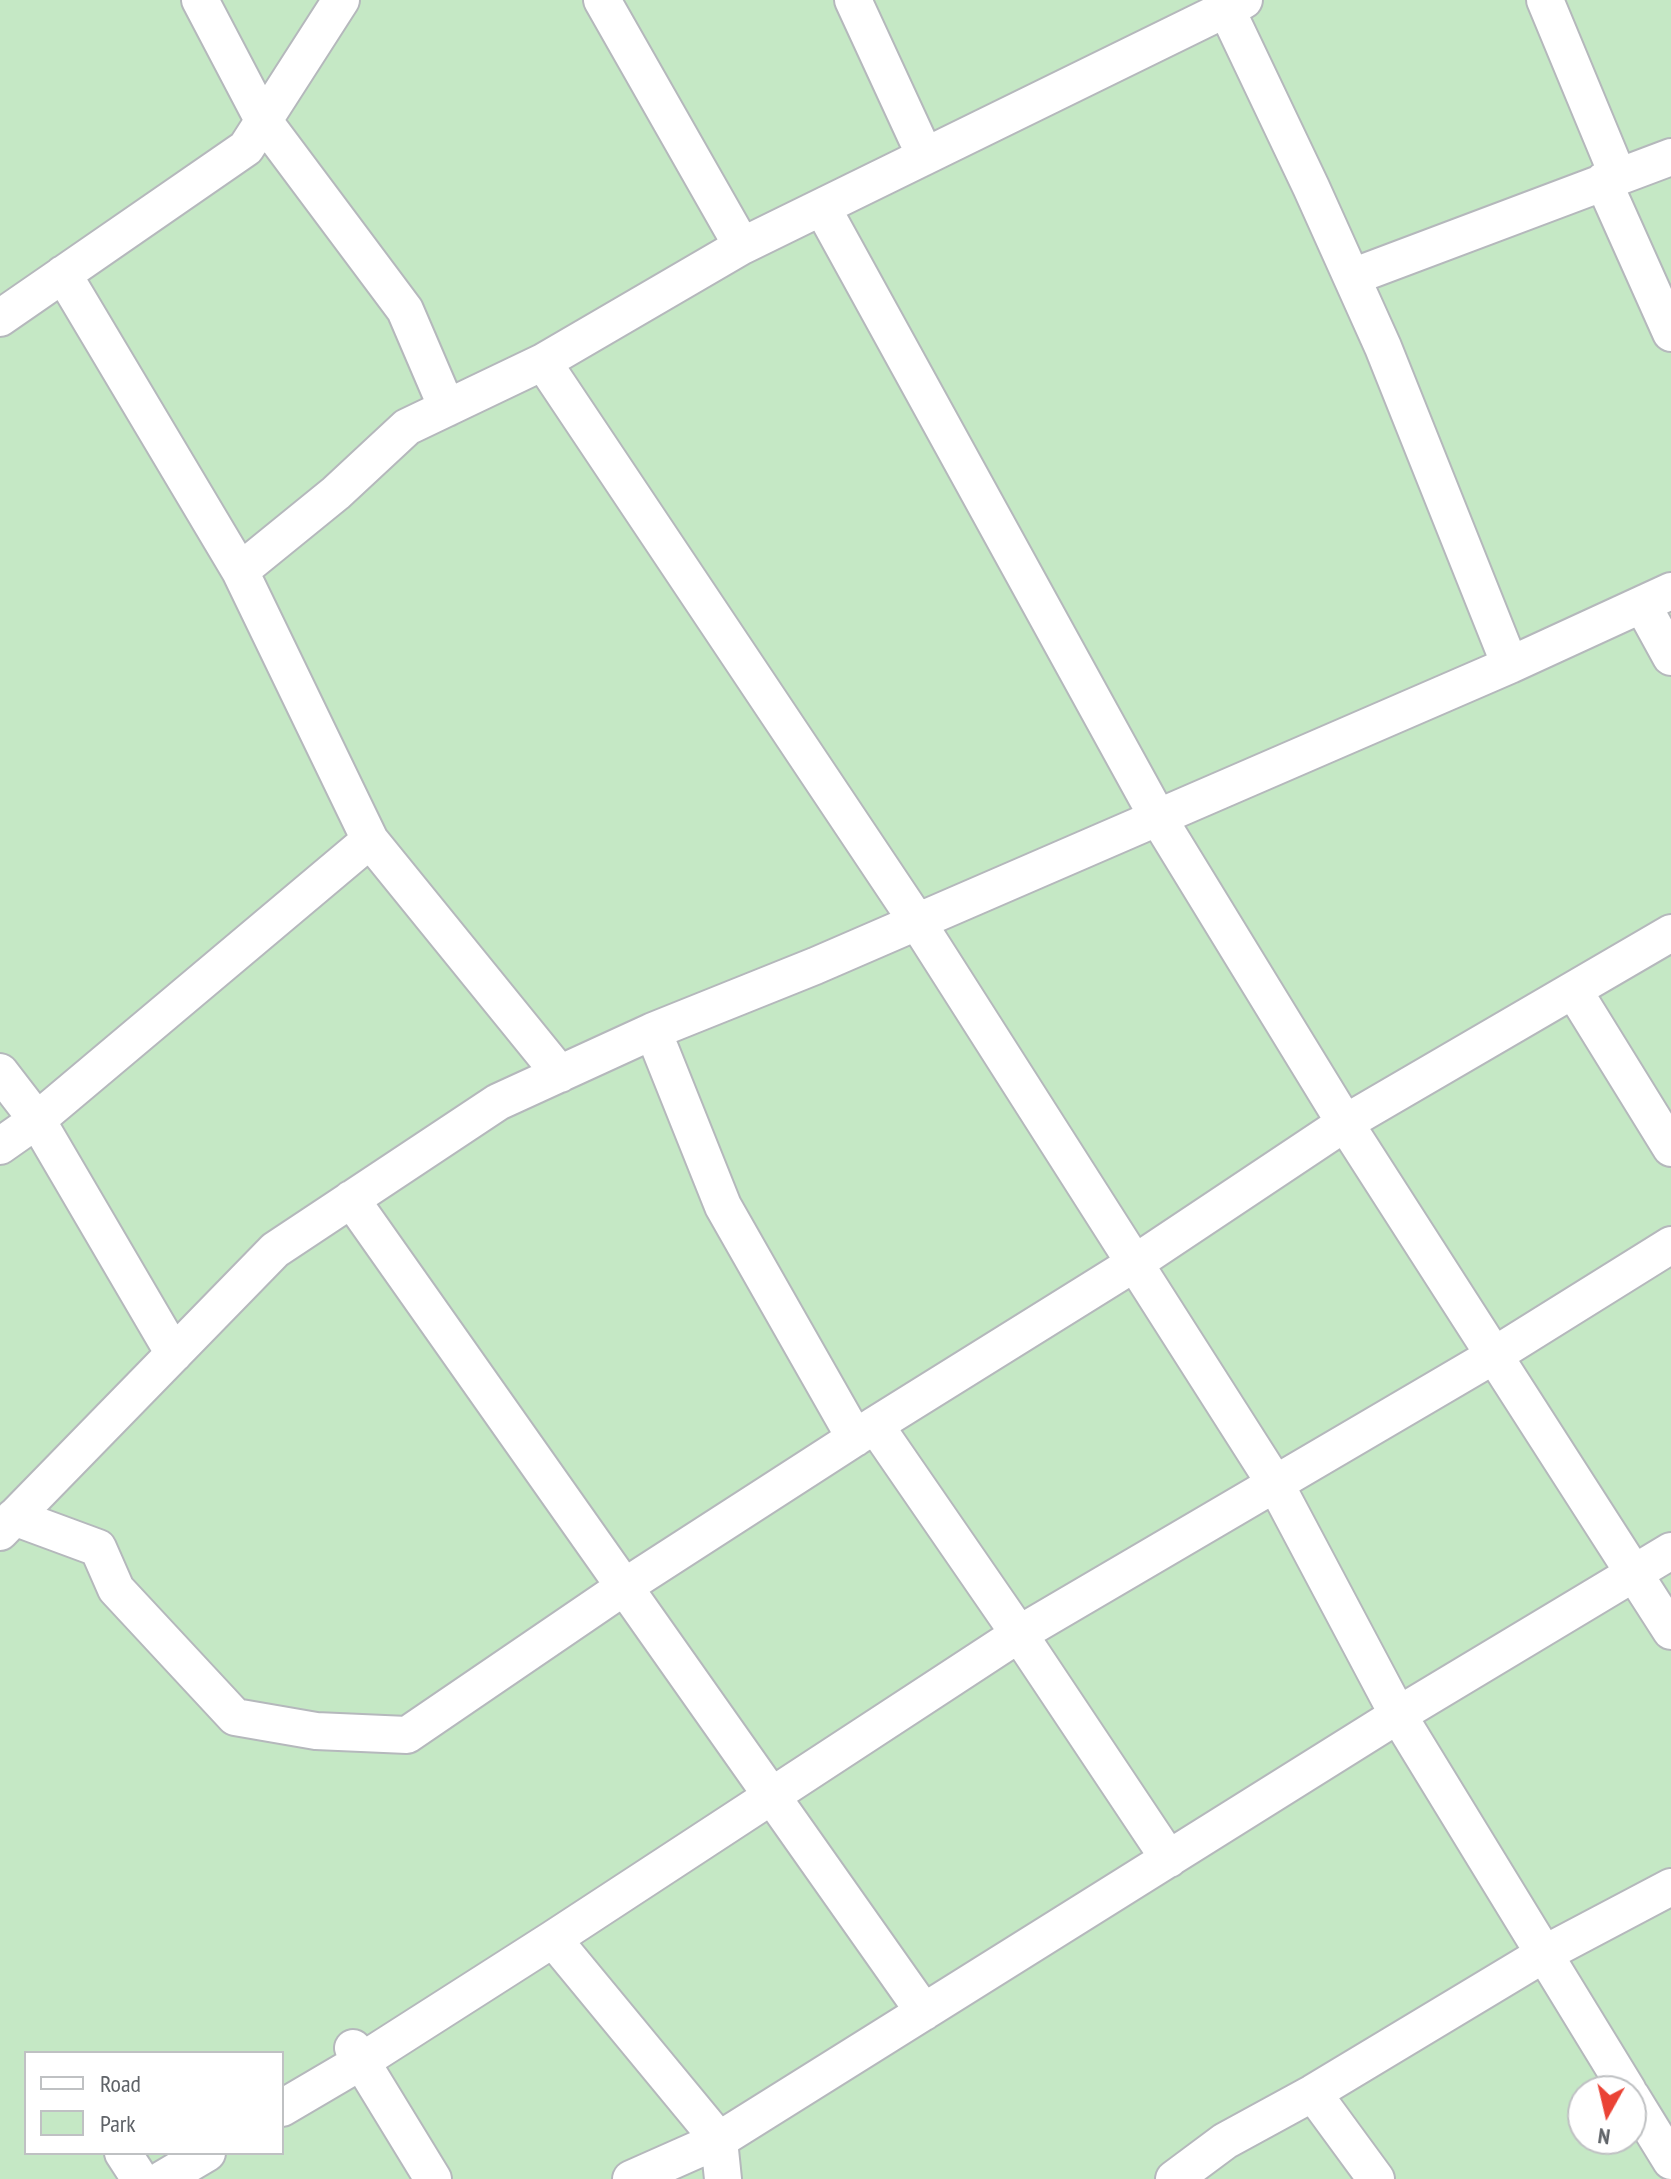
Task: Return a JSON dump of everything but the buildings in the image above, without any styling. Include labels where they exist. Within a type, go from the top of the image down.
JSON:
[{"type":"street","points":[[200,0],[263,120],[405,310],[447,408]]},
{"type":"street","points":[[0,318],[246,148],[341,0]]},
{"type":"street","points":[[602,0],[742,246]]},
{"type":"street","points":[[853,0],[925,156]]},
{"type":"street","points":[[1545,0],[1671,333]]},
{"type":"street","points":[[240,571],[336,493],[407,427],[543,362],[742,246],[823,209],[1230,3],[1388,361],[1510,665]]},
{"type":"street","points":[[1352,277],[1671,157]]},
{"type":"street","points":[[823,209],[1157,816],[1345,1123],[1671,1631]]},
{"type":"street","points":[[63,274],[240,571],[370,840],[560,1074]]},
{"type":"street","points":[[543,362],[916,920],[1276,1485],[1398,1715],[1619,2075]]},
{"type":"street","points":[[7,1525],[275,1250],[498,1102],[653,1031],[815,966],[1510,665],[1657,598],[1671,657]]},
{"type":"street","points":[[0,1146],[37,1120],[370,840]]},
{"type":"street","points":[[7,1525],[98,1548],[116,1589],[235,1717],[316,1731],[407,1735],[624,1587],[1135,1263],[1345,1123],[1671,933]]},
{"type":"street","points":[[1574,991],[1671,1148]]},
{"type":"street","points":[[653,1031],[723,1206],[865,1432],[1019,1634],[1169,1859]]},
{"type":"street","points":[[0,1072],[37,1120],[174,1354]]},
{"type":"street","points":[[351,1199],[924,2012]]},
{"type":"street","points":[[284,2107],[358,2054],[553,1939],[1019,1634],[1493,1356],[1671,1245]]},
{"type":"street","points":[[631,2179],[719,2140],[1398,1715],[1671,1551]]},
{"type":"street","points":[[1174,2179],[1225,2141],[1313,2093],[1544,1954],[1671,1887]]},
{"type":"street","points":[[553,1939],[719,2140],[723,2179]]},
{"type":"street","points":[[358,2054],[433,2179]]},
{"type":"street","points":[[1313,2093],[1376,2179]]},
{"type":"street","points":[[1647,2121],[1671,2161]]},
{"type":"street","points":[[124,2155],[140,2179]]},
{"type":"street","points":[[163,2179],[204,2155]]},
{"type":"green space","points":[[0,0],[1671,0],[1671,2179],[0,2179]]}]
